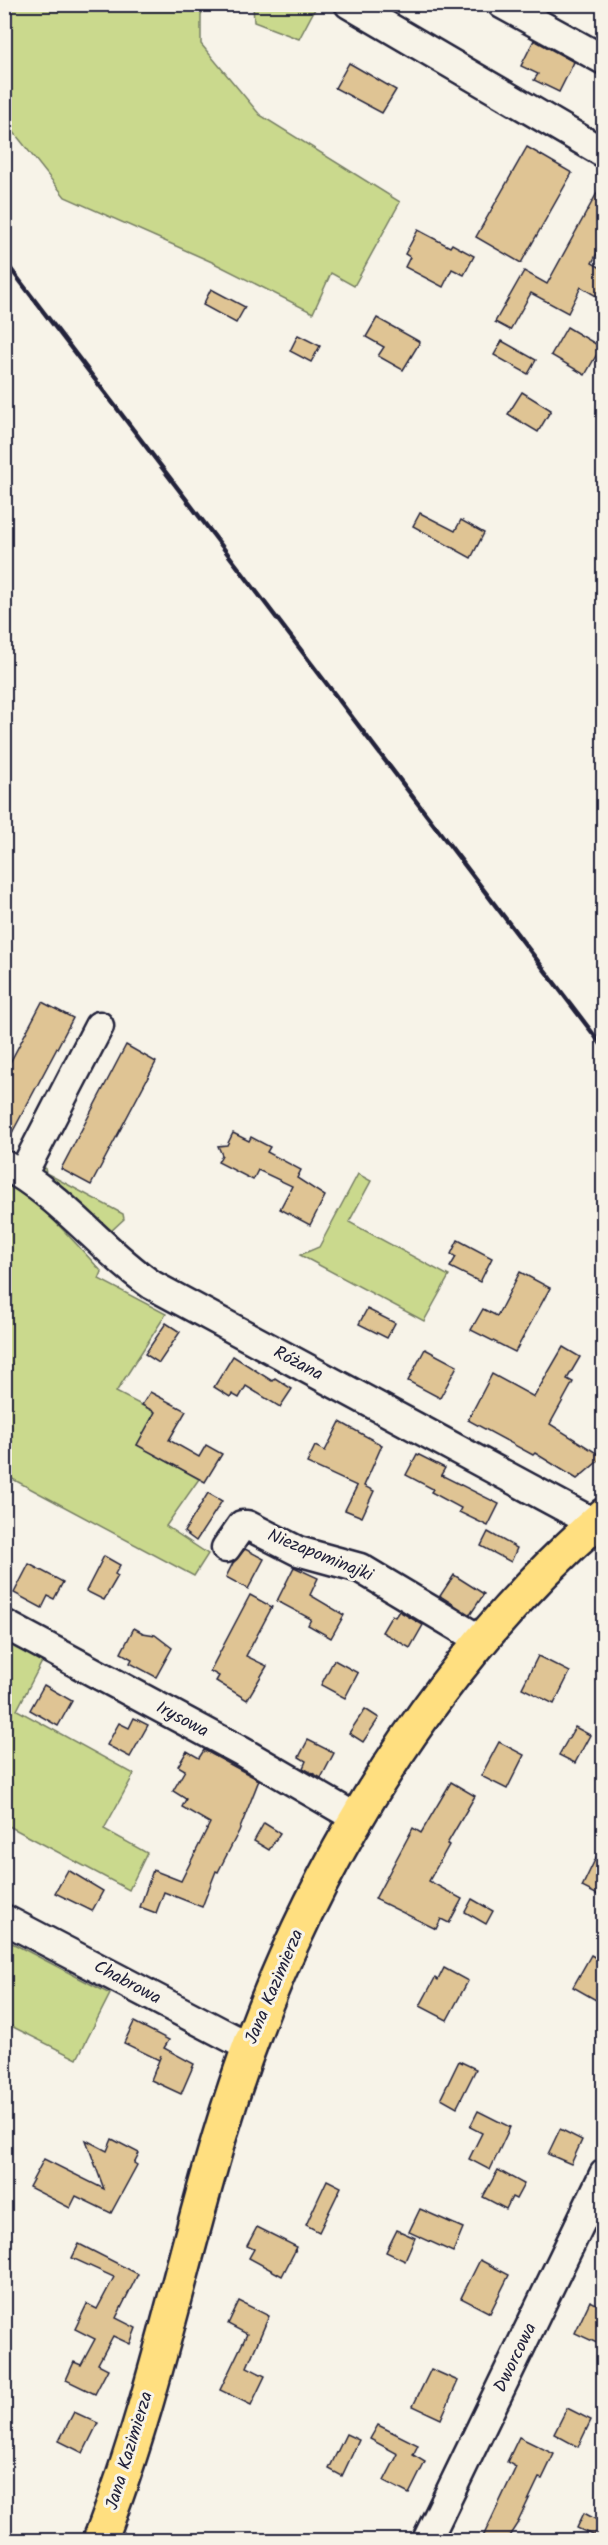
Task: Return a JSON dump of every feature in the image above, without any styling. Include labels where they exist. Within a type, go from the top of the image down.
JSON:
[{"type":"main road","name":"Jana Kazimierza","points":[[100,2541],[119,2493],[139,2427],[219,2138],[249,2047],[278,1973],[358,1819],[390,1763],[434,1700],[543,1572],[599,1519]]},
{"type":"street","points":[[350,4],[603,153]]},
{"type":"street","points":[[502,4],[603,60]]},
{"type":"street","name":"Różana","points":[[99,1026],[13,1170],[53,1198],[124,1266],[152,1285],[599,1519]]},
{"type":"street","name":"Niezapominajki","points":[[226,1548],[238,1528],[247,1525],[298,1551],[360,1568],[482,1641]]},
{"type":"street","name":"Irysowa","points":[[4,1624],[241,1751],[358,1819]]},
{"type":"street","name":"Chabrowa","points":[[4,1919],[249,2047]]},
{"type":"street","name":"Dworcowa","points":[[427,2541],[603,2174]]},
{"type":"green space","points":[[5,4],[204,5],[201,15],[201,44],[260,115],[400,202],[354,286],[331,273],[313,313],[212,262],[65,197],[5,121]]},
{"type":"green space","points":[[253,4],[317,5],[299,39],[254,22]]},
{"type":"green space","points":[[43,1160],[46,1173],[123,1214],[124,1219],[110,1232],[42,1175],[40,1165]]},
{"type":"green space","points":[[358,1174],[371,1181],[349,1222],[449,1276],[424,1321],[300,1255],[319,1247]]},
{"type":"green space","points":[[4,1183],[19,1192],[57,1223],[102,1272],[99,1279],[166,1314],[116,1392],[155,1412],[137,1445],[199,1479],[166,1526],[208,1554],[194,1576],[5,1475]]},
{"type":"green space","points":[[4,1631],[46,1654],[17,1710],[134,1774],[104,1829],[147,1853],[129,1890],[5,1824]]},
{"type":"green space","points":[[12,1943],[110,1994],[77,2059],[5,2023],[5,1956]]},
{"type":"building","points":[[534,40],[574,62],[559,92],[534,80],[538,74],[521,66]]},
{"type":"building","points":[[349,63],[396,90],[382,113],[335,88]]},
{"type":"building","points":[[527,147],[572,173],[521,263],[476,237]]},
{"type":"building","points":[[603,182],[603,242],[592,263],[603,269],[603,300],[581,287],[568,313],[531,293],[510,330],[495,322],[524,271],[547,284]]},
{"type":"building","points":[[418,230],[450,247],[452,244],[474,256],[464,275],[452,269],[443,287],[405,267],[410,257],[405,254]]},
{"type":"building","points":[[211,289],[245,307],[236,323],[203,305]]},
{"type":"building","points":[[377,318],[420,342],[403,370],[378,356],[384,347],[366,337]]},
{"type":"building","points":[[567,327],[601,347],[585,375],[551,355]]},
{"type":"building","points":[[298,335],[320,346],[311,362],[290,351]]},
{"type":"building","points":[[502,341],[536,360],[528,374],[494,355]]},
{"type":"building","points":[[522,392],[551,410],[538,432],[508,414]]},
{"type":"building","points":[[420,513],[455,531],[461,520],[484,533],[471,558],[413,526]]},
{"type":"building","points":[[42,1002],[73,1018],[4,1148],[4,1074]]},
{"type":"building","points":[[126,1045],[156,1062],[91,1185],[61,1169]]},
{"type":"building","points":[[233,1133],[249,1141],[251,1137],[270,1147],[267,1152],[301,1170],[297,1178],[325,1196],[310,1225],[280,1209],[292,1186],[258,1170],[253,1180],[218,1162],[222,1155],[218,1146],[227,1145]]},
{"type":"building","points":[[458,1240],[492,1258],[480,1282],[450,1267],[456,1257],[451,1254]]},
{"type":"building","points":[[520,1272],[550,1288],[515,1352],[471,1330],[483,1309],[497,1316]]},
{"type":"building","points":[[367,1309],[395,1323],[387,1338],[359,1324]]},
{"type":"building","points":[[166,1323],[180,1332],[159,1363],[145,1354]]},
{"type":"building","points":[[563,1347],[580,1357],[567,1379],[573,1382],[550,1424],[603,1457],[577,1479],[535,1453],[533,1455],[468,1420],[492,1374],[534,1397]]},
{"type":"building","points":[[425,1349],[457,1366],[440,1398],[408,1381]]},
{"type":"building","points":[[233,1356],[272,1381],[275,1378],[292,1389],[280,1407],[246,1386],[239,1398],[232,1394],[230,1397],[214,1387]]},
{"type":"building","points":[[150,1392],[186,1411],[169,1440],[199,1457],[206,1445],[222,1454],[205,1482],[137,1445],[155,1412],[142,1405]]},
{"type":"building","points":[[340,1422],[382,1445],[364,1486],[374,1491],[362,1517],[345,1510],[357,1486],[307,1463],[315,1446],[325,1451]]},
{"type":"building","points":[[417,1454],[445,1468],[441,1475],[499,1504],[488,1526],[459,1512],[461,1508],[431,1492],[433,1489],[406,1475]]},
{"type":"building","points":[[208,1493],[222,1501],[196,1541],[184,1532]]},
{"type":"building","points":[[488,1532],[517,1548],[511,1562],[481,1546]]},
{"type":"building","points":[[245,1549],[264,1559],[248,1589],[226,1577],[233,1563]]},
{"type":"building","points":[[104,1556],[120,1565],[115,1574],[118,1576],[104,1600],[86,1591]]},
{"type":"building","points":[[29,1564],[63,1582],[54,1599],[48,1596],[42,1608],[14,1593]]},
{"type":"building","points":[[294,1567],[318,1578],[310,1595],[344,1615],[331,1638],[308,1625],[311,1619],[277,1601]]},
{"type":"building","points":[[454,1575],[484,1594],[470,1615],[440,1596]]},
{"type":"building","points":[[250,1595],[272,1607],[246,1656],[267,1666],[247,1700],[216,1681],[219,1676],[210,1671]]},
{"type":"building","points":[[399,1611],[423,1625],[410,1648],[382,1632],[392,1615],[395,1617]]},
{"type":"building","points":[[134,1628],[143,1633],[155,1635],[172,1648],[156,1677],[130,1663],[132,1659],[121,1653]]},
{"type":"building","points":[[538,1656],[570,1672],[554,1704],[522,1688]]},
{"type":"building","points":[[334,1660],[358,1673],[345,1698],[321,1685]]},
{"type":"building","points":[[44,1685],[72,1701],[58,1726],[30,1710]]},
{"type":"building","points":[[365,1709],[379,1718],[363,1742],[349,1733]]},
{"type":"building","points":[[134,1718],[148,1725],[130,1757],[107,1745],[119,1723],[129,1728]]},
{"type":"building","points":[[575,1727],[590,1735],[575,1763],[559,1755]]},
{"type":"building","points":[[308,1740],[334,1753],[321,1778],[303,1768],[306,1761],[299,1757]]},
{"type":"building","points":[[499,1742],[524,1755],[507,1789],[481,1776]]},
{"type":"building","points":[[204,1750],[259,1780],[239,1831],[218,1872],[216,1871],[202,1907],[164,1892],[156,1913],[140,1907],[153,1870],[181,1881],[210,1823],[182,1807],[186,1799],[173,1791],[185,1770],[178,1766],[187,1751],[199,1758]]},
{"type":"building","points":[[451,1782],[475,1796],[429,1881],[462,1899],[449,1923],[441,1919],[436,1929],[375,1899],[413,1828],[421,1833]]},
{"type":"building","points":[[264,1823],[280,1833],[269,1850],[254,1841]]},
{"type":"building","points":[[603,1843],[603,1886],[598,1895],[582,1887]]},
{"type":"building","points":[[68,1870],[103,1891],[92,1911],[55,1893]]},
{"type":"building","points":[[472,1899],[493,1911],[486,1924],[465,1912]]},
{"type":"building","points":[[591,1955],[603,1962],[603,2004],[573,1987]]},
{"type":"building","points":[[444,1968],[468,1981],[447,2020],[420,2006],[435,1978],[438,1980]]},
{"type":"building","points":[[134,2022],[169,2040],[164,2048],[194,2064],[181,2094],[151,2080],[159,2060],[124,2043]]},
{"type":"building","points":[[459,2061],[476,2069],[457,2107],[441,2098]]},
{"type":"building","points":[[478,2111],[510,2127],[490,2170],[469,2159],[482,2133],[470,2127]]},
{"type":"building","points":[[560,2129],[582,2140],[571,2164],[548,2154]]},
{"type":"building","points":[[112,2139],[139,2153],[134,2163],[137,2165],[111,2213],[76,2196],[70,2208],[29,2187],[44,2159],[104,2189],[86,2140],[107,2151]]},
{"type":"building","points":[[498,2170],[524,2184],[516,2199],[512,2197],[506,2209],[483,2197]]},
{"type":"building","points":[[327,2180],[341,2187],[319,2232],[306,2225]]},
{"type":"building","points":[[420,2209],[463,2228],[453,2252],[409,2232]]},
{"type":"building","points":[[257,2227],[297,2247],[282,2276],[249,2258],[254,2249],[247,2246]]},
{"type":"building","points":[[397,2230],[415,2238],[405,2261],[386,2252]]},
{"type":"building","points":[[79,2244],[138,2274],[116,2318],[136,2328],[130,2344],[113,2336],[98,2364],[108,2369],[95,2394],[66,2380],[74,2362],[81,2365],[95,2339],[75,2329],[87,2304],[97,2309],[114,2277],[72,2258]]},
{"type":"building","points":[[480,2260],[509,2275],[490,2313],[461,2298]]},
{"type":"building","points":[[239,2301],[269,2316],[247,2367],[265,2376],[251,2405],[220,2390],[247,2334],[228,2324]]},
{"type":"building","points":[[590,2301],[603,2307],[603,2335],[599,2344],[575,2333]]},
{"type":"building","points":[[431,2369],[458,2381],[441,2419],[413,2406]]},
{"type":"building","points":[[567,2408],[591,2420],[578,2447],[554,2434]]},
{"type":"building","points":[[74,2412],[98,2423],[83,2453],[59,2441]]},
{"type":"building","points":[[378,2425],[418,2445],[413,2455],[425,2462],[409,2494],[384,2481],[398,2454],[370,2439]]},
{"type":"building","points":[[346,2434],[359,2440],[342,2476],[329,2469]]},
{"type":"building","points":[[519,2437],[554,2454],[506,2541],[481,2541],[516,2467],[507,2462]]},
{"type":"building","points":[[584,2513],[601,2522],[594,2536],[577,2528]]},
{"type":"railway","points":[[4,260],[604,1048]]}]
